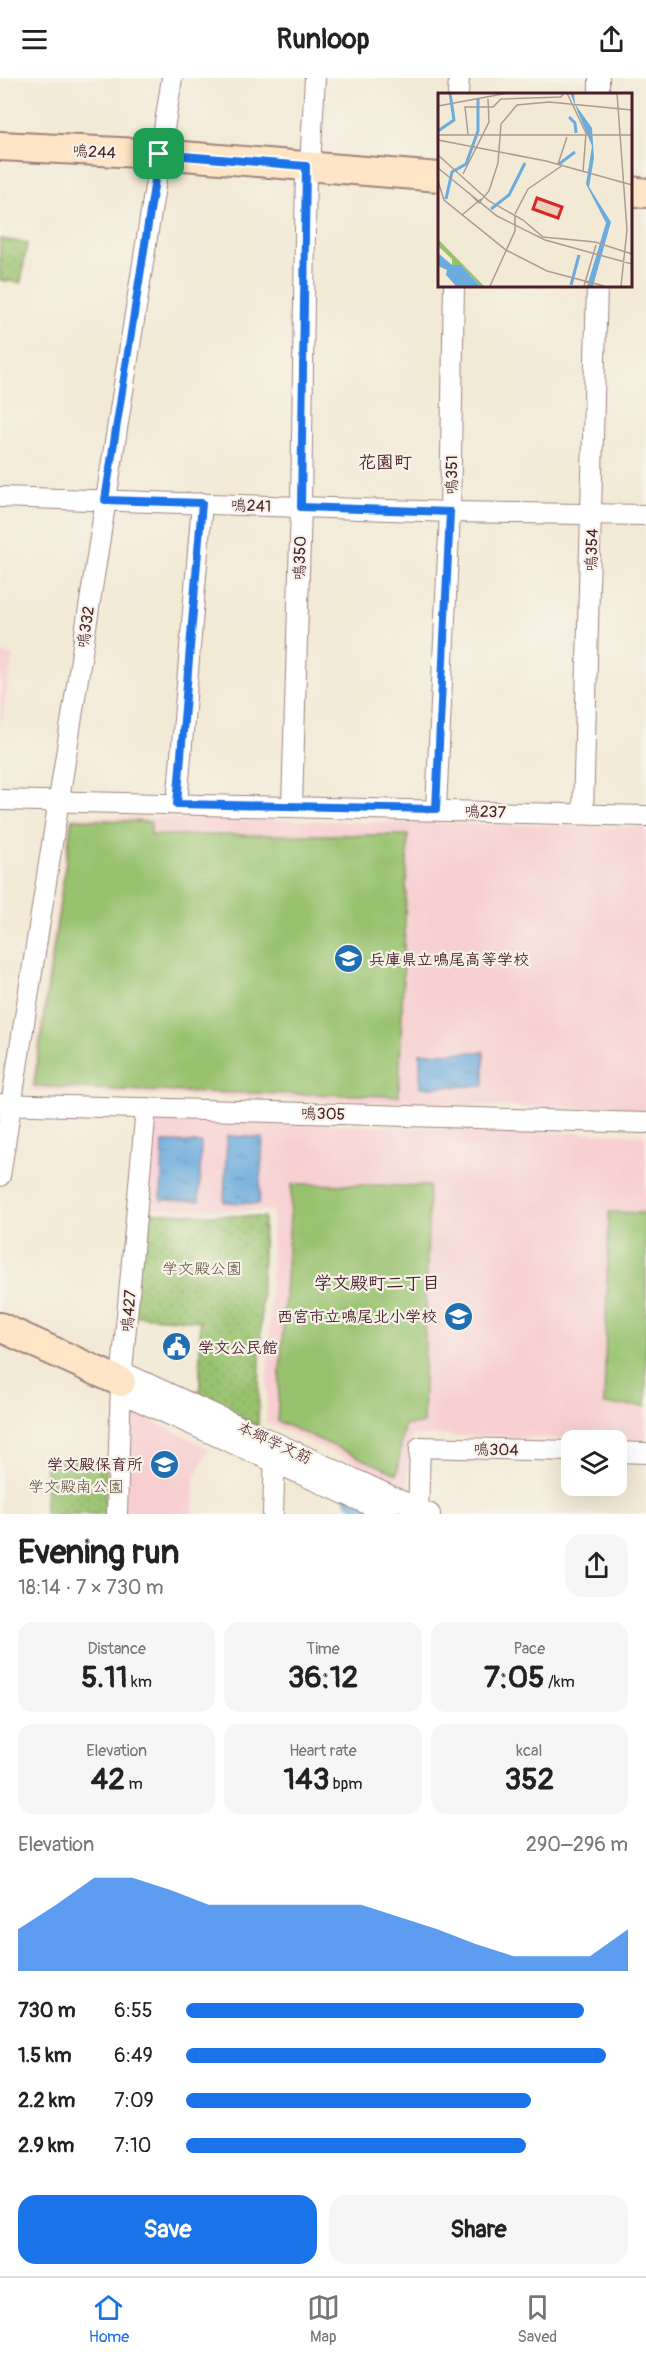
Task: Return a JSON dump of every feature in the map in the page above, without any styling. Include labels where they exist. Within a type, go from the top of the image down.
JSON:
[{"type":"street","name":"鳴332","points":[[0,1176],[6,1104],[57,801],[172,78]]},
{"type":"street","name":"鳴350","points":[[292,806],[308,166],[315,78]]},
{"type":"street","points":[[458,93],[459,78]]},
{"type":"street","name":"鳴244","points":[[0,146],[159,154],[438,177]]},
{"type":"street","points":[[631,191],[646,193]]},
{"type":"street","name":"鳴351","points":[[436,809],[450,512],[454,286]]},
{"type":"street","name":"鳴354","points":[[583,814],[597,286]]},
{"type":"street","name":"鳴241","points":[[0,496],[450,512],[646,515]]},
{"type":"street","points":[[177,804],[202,503]]},
{"type":"street","name":"鳴237","points":[[0,800],[646,816]]},
{"type":"street","name":"鳴305","points":[[6,1104],[646,1123]]},
{"type":"street","name":"鳴427","points":[[117,1514],[121,1382],[146,1108]]},
{"type":"street","name":"本郷学文筋","points":[[0,1327],[121,1382],[128,1396],[275,1452],[421,1512]]},
{"type":"street","name":"鳴304","points":[[421,1512],[420,1447],[561,1451]]},
{"type":"street","points":[[273,1514],[275,1452]]},
{"type":"street","name":"本郷学文筋","points":[[275,1452],[389,1514]]},
{"type":"street","points":[[627,1452],[646,1453]]},
{"type":"shaded area","points":[[0,653],[13,655],[0,732]]},
{"type":"shaded area","name":"兵庫県立鳴尾高等学校","points":[[70,816],[646,827],[646,1111],[30,1091]]},
{"type":"shaded area","name":"西宮市立鳴尾北小学校","points":[[155,1118],[646,1135],[646,1440],[627,1440],[627,1430],[561,1430],[561,1438],[411,1435],[408,1487],[266,1422],[273,1211],[144,1208]]},
{"type":"shaded area","name":"学文殿保育所","points":[[139,1415],[209,1448],[194,1480],[193,1514],[124,1514],[127,1420]]},
{"type":"green space","points":[[0,239],[27,243],[21,283],[0,280]]},
{"type":"green space","points":[[72,819],[151,822],[151,835],[408,835],[399,1096],[147,1091],[34,1086]]},
{"type":"green space","points":[[292,1184],[429,1186],[423,1424],[404,1425],[397,1474],[277,1421]]},
{"type":"green space","name":"学文殿公園","points":[[140,1212],[264,1217],[258,1426],[200,1401],[200,1321],[128,1315]]},
{"type":"green space","points":[[609,1212],[646,1213],[646,1406],[604,1405]]},
{"type":"green space","name":"学文殿南公園","points":[[46,1458],[106,1459],[105,1514],[45,1514]]},
{"type":"water","points":[[484,1052],[484,1086],[420,1087],[420,1053]]},
{"type":"water","points":[[227,1136],[263,1138],[259,1204],[224,1202]]},
{"type":"water","points":[[163,1142],[201,1143],[199,1201],[161,1200]]},
{"type":"waterway","points":[[359,1493],[404,1514]]},
{"type":"place","name":"兵庫県立鳴尾高等学校","points":[[348,959]]},
{"type":"place","name":"西宮市立鳴尾北小学校","points":[[458,1316]]},
{"type":"place","name":"学文公民館","points":[[177,1347]]},
{"type":"place","name":"学文殿保育所","points":[[164,1464]]},
{"type":"district","name":"花園町","points":[[385,462]]},
{"type":"district","name":"学文殿町二丁目","points":[[377,1283]]},
{"type":"route","points":[[159,154],[306,166],[301,507],[450,512],[436,809],[177,804],[202,503],[105,500],[159,154]]}]
